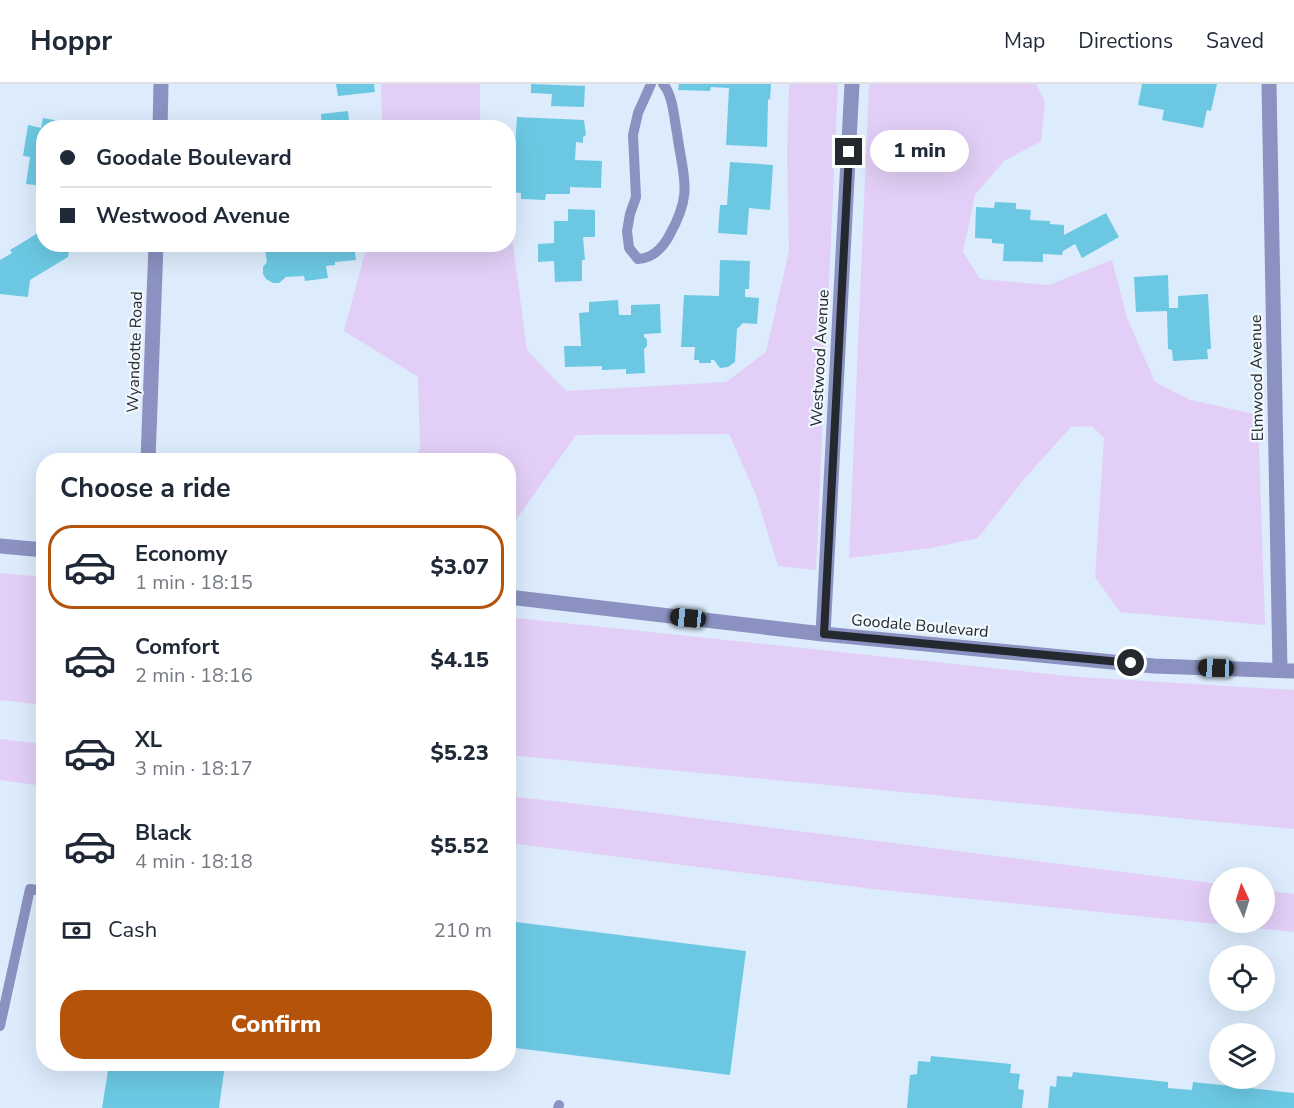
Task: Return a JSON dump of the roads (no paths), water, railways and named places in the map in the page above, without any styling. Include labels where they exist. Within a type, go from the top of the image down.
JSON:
[{"type":"street","points":[[160,120],[161,84]]},
{"type":"street","name":"Westwood Avenue","points":[[824,634],[852,84]]},
{"type":"street","name":"Elmwood Avenue","points":[[1269,84],[1287,671]]},
{"type":"street","name":"Wyandotte Road","points":[[148,453],[156,252]]},
{"type":"street","points":[[0,546],[36,549]]},
{"type":"street","name":"Goodale Boulevard","points":[[516,598],[824,634],[1154,666],[1287,671]]},
{"type":"lane","points":[[651,84],[638,113],[633,135],[636,197],[627,231],[629,248],[638,259],[650,258],[664,245],[678,219],[686,196],[675,120],[667,88],[663,84]]},
{"type":"lane","points":[[0,1026],[30,889],[36,890]]}]
